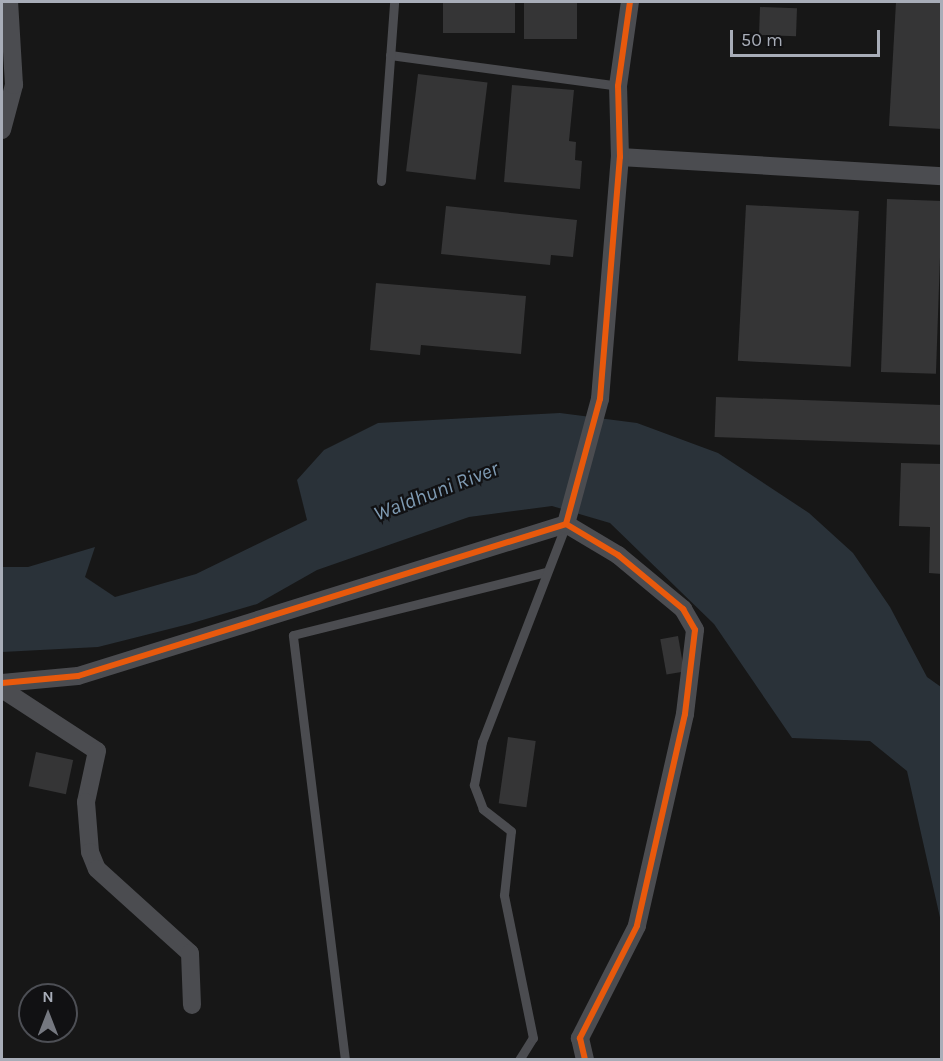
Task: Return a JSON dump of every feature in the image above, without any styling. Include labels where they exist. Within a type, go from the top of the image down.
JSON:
[{"type":"street","points":[[2,130],[14,85],[9,2]]},
{"type":"street","points":[[569,520],[600,399],[620,157],[618,86],[630,2]]},
{"type":"street","points":[[620,157],[942,176]]},
{"type":"street","points":[[2,683],[78,676],[569,520]]},
{"type":"street","points":[[569,520],[618,555],[675,602],[695,630],[685,714],[637,926],[580,1038],[585,1059]]},
{"type":"street","points":[[2,689],[97,751],[86,802],[90,852],[97,869],[190,953],[192,1005]]},
{"type":"lane","points":[[381,181],[394,2]]},
{"type":"lane","points":[[390,56],[618,86]]},
{"type":"lane","points":[[519,1059],[533,1038],[504,895],[511,831],[483,809],[474,785],[482,742],[546,572],[569,520]]},
{"type":"lane","points":[[345,1059],[293,635],[546,572]]},
{"type":"water","name":"Waldhuni River","points":[[560,413],[637,423],[718,453],[809,513],[853,553],[890,607],[927,677],[941,687],[941,922],[907,771],[870,741],[792,738],[714,624],[610,523],[552,506],[469,517],[317,570],[257,604],[189,624],[98,647],[2,652],[2,567],[28,567],[95,547],[85,577],[115,597],[196,574],[307,520],[297,480],[324,450],[378,423]]},
{"type":"building","points":[[443,2],[515,2],[515,33],[443,33]]},
{"type":"building","points":[[524,2],[577,2],[577,39],[524,39]]},
{"type":"building","points":[[896,2],[942,2],[942,129],[889,126]]},
{"type":"building","points":[[760,7],[797,8],[796,36],[759,35]]},
{"type":"building","points":[[418,74],[487,83],[476,180],[406,171]]},
{"type":"building","points":[[512,85],[574,90],[569,141],[576,142],[575,160],[582,161],[580,189],[504,182]]},
{"type":"building","points":[[887,199],[942,201],[936,374],[881,372]]},
{"type":"building","points":[[746,205],[859,211],[851,367],[738,361]]},
{"type":"building","points":[[446,206],[577,220],[573,257],[551,255],[550,265],[441,254]]},
{"type":"building","points":[[376,283],[526,296],[521,354],[421,345],[420,355],[370,350]]},
{"type":"building","points":[[716,397],[942,405],[940,445],[715,437]]},
{"type":"building","points":[[901,463],[942,464],[942,574],[929,573],[930,527],[899,526]]},
{"type":"building","points":[[678,636],[684,671],[667,675],[660,639]]},
{"type":"building","points":[[508,737],[536,741],[526,807],[499,803]]},
{"type":"building","points":[[36,752],[73,760],[66,794],[29,786]]},
{"type":"cycle path","points":[[2,683],[78,676],[566,524],[600,399],[620,157],[618,86],[630,2]]},
{"type":"cycle path","points":[[566,524],[618,555],[683,609],[695,630],[685,714],[637,926],[580,1038],[585,1060]]}]
